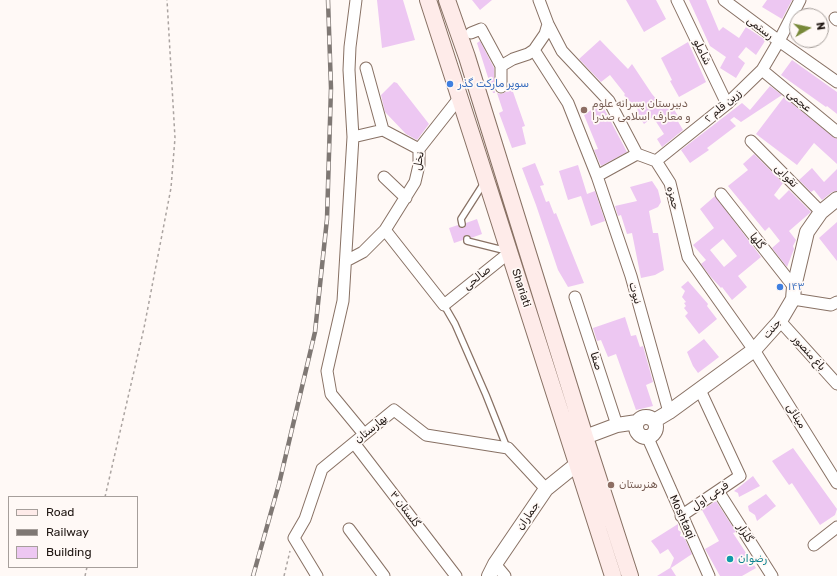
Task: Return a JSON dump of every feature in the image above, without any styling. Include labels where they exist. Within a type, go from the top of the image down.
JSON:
[{"type":"main road","name":"Shariati","points":[[428,0],[613,576]]},
{"type":"main road","name":"Shariati","points":[[447,0],[467,57],[585,437],[630,576]]},
{"type":"street","points":[[356,0],[350,47],[349,70],[353,137],[343,301],[327,371],[331,394],[364,434]]},
{"type":"street","points":[[539,0],[548,24],[562,51],[609,101],[637,154],[656,161]]},
{"type":"street","name":"شاملو","points":[[676,0],[727,104]]},
{"type":"street","name":"رستمی","points":[[724,0],[779,42],[837,82]]},
{"type":"street","name":"زرین قلم ۲","points":[[656,161],[727,104],[762,70],[779,42],[800,0]]},
{"type":"street","points":[[501,66],[534,50],[545,34],[548,24]]},
{"type":"street","points":[[471,33],[481,29],[501,66],[501,87]]},
{"type":"street","name":"نبوت","points":[[534,50],[568,103],[597,176],[631,276],[669,412]]},
{"type":"street","points":[[366,68],[383,130]]},
{"type":"street","name":"عجمی","points":[[762,70],[837,132]]},
{"type":"street","name":"نخل","points":[[346,261],[363,252],[385,230],[415,182],[419,164],[420,149],[460,96]]},
{"type":"street","points":[[353,137],[383,130],[420,149]]},
{"type":"street","name":"تقوایی","points":[[751,141],[821,212]]},
{"type":"street","points":[[597,176],[637,154]]},
{"type":"street","name":"حمزه","points":[[656,161],[670,183],[688,257],[754,350]]},
{"type":"street","points":[[384,176],[406,198]]},
{"type":"street","name":"گلها","points":[[721,194],[793,293]]},
{"type":"street","name":"جنت","points":[[654,421],[700,390],[754,350],[780,321],[793,293],[807,232],[821,212],[836,200]]},
{"type":"street","points":[[385,230],[444,305]]},
{"type":"street","name":"صالحی","points":[[444,305],[510,252]]},
{"type":"street","points":[[793,293],[835,307]]},
{"type":"street","name":"صفا","points":[[574,297],[617,425]]},
{"type":"street","name":"باغ منصور","points":[[780,321],[837,384]]},
{"type":"street","name":"مینائی","points":[[754,350],[837,483]]},
{"type":"street","name":"فرعی اول","points":[[681,516],[740,476],[700,390]]},
{"type":"street","name":"بهارستان","points":[[294,538],[305,519],[322,470],[394,410],[426,435],[508,448]]},
{"type":"street","points":[[585,437],[617,425],[637,422],[644,417],[650,417],[654,421],[656,428],[655,431],[653,434],[647,436],[639,433],[636,428],[637,422]]},
{"type":"street","name":"Moshtaqi","points":[[647,436],[681,516],[709,576]]},
{"type":"street","name":"گلستان ۳","points":[[354,443],[456,576]]},
{"type":"street","points":[[508,448],[546,489]]},
{"type":"street","name":"جماران","points":[[492,570],[546,489],[577,464]]},
{"type":"street","name":"گلزار","points":[[718,491],[767,574]]},
{"type":"street","points":[[814,545],[837,527]]},
{"type":"street","points":[[349,529],[384,576]]},
{"type":"street","points":[[294,538],[317,576]]},
{"type":"street","points":[[492,570],[505,576]]},
{"type":"lane","points":[[462,224],[460,219],[486,180]]},
{"type":"lane","points":[[467,239],[467,241],[510,252]]},
{"type":"lane","points":[[444,305],[455,324],[508,448]]},
{"type":"path","points":[[105,496],[144,328],[171,188],[175,138],[167,0]]},
{"type":"path","points":[[284,576],[294,538]]},
{"type":"building","points":[[377,0],[403,0],[415,40],[382,48]]},
{"type":"building","points":[[472,0],[492,0],[480,10]]},
{"type":"building","points":[[626,0],[656,0],[666,19],[644,32]]},
{"type":"building","points":[[689,0],[706,0],[719,31],[723,27],[739,38],[746,27],[764,39],[765,41],[756,55],[746,47],[738,57],[745,63],[736,78],[720,68],[726,57],[710,46]]},
{"type":"building","points":[[767,0],[792,0],[782,19],[762,7]]},
{"type":"building","points":[[600,40],[628,69],[632,64],[652,94],[663,107],[670,103],[678,116],[676,118],[683,130],[662,147],[657,139],[664,134],[653,117],[644,124],[636,112],[638,110],[624,95],[625,94],[610,75],[601,82],[579,59]]},
{"type":"building","points":[[480,41],[494,68],[495,93],[493,93],[477,43]]},
{"type":"building","points":[[688,42],[706,82],[679,97],[670,81],[672,80],[661,58]]},
{"type":"building","points":[[792,60],[837,92],[837,114],[781,75]]},
{"type":"building","points":[[394,82],[397,83],[429,124],[417,140],[406,134],[385,112],[381,95]]},
{"type":"building","points":[[509,86],[509,90],[512,89],[525,126],[522,127],[526,144],[512,148],[499,113],[503,111],[497,93],[504,93],[507,91]]},
{"type":"building","points":[[770,86],[782,95],[741,122],[734,117],[730,120],[736,126],[707,148],[709,150],[690,163],[681,150],[742,103],[750,110]]},
{"type":"building","points":[[784,97],[837,139],[837,164],[814,143],[797,165],[756,134]]},
{"type":"building","points":[[601,103],[627,152],[601,166],[594,150],[598,149],[584,115]]},
{"type":"building","points":[[754,154],[783,183],[774,195],[779,200],[789,190],[811,212],[789,231],[796,240],[787,267],[772,248],[780,241],[769,227],[765,231],[728,186],[748,170],[743,164]]},
{"type":"building","points":[[535,163],[544,185],[540,186],[546,202],[549,201],[554,214],[556,213],[584,283],[568,287],[558,270],[522,168]]},
{"type":"building","points":[[578,165],[587,194],[595,191],[605,221],[591,226],[581,196],[568,200],[559,171]]},
{"type":"building","points":[[812,168],[824,182],[837,169],[837,191],[832,192],[822,200],[814,190],[811,192],[799,180]]},
{"type":"building","points":[[652,181],[658,190],[661,202],[658,207],[649,211],[653,233],[658,233],[664,270],[655,275],[641,278],[632,233],[627,234],[621,215],[618,216],[615,206],[637,201],[630,187]]},
{"type":"building","points":[[715,196],[761,257],[738,276],[747,287],[732,300],[701,264],[706,260],[693,245],[714,228],[700,209]],"holes":[[[723,239],[737,256],[724,267],[710,250]]]},
{"type":"building","points":[[477,219],[482,234],[471,238],[469,235],[465,235],[463,240],[454,243],[449,228],[458,225],[460,228],[463,228],[466,226],[466,223]]},
{"type":"building","points":[[837,222],[837,261],[819,238]]},
{"type":"building","points":[[688,281],[708,304],[707,306],[717,319],[699,334],[685,316],[688,313],[684,308],[686,306],[684,303],[686,302],[682,297],[685,291],[681,287]]},
{"type":"building","points":[[625,317],[631,336],[636,335],[640,347],[643,346],[653,382],[646,385],[653,406],[636,410],[616,354],[608,357],[601,340],[597,341],[593,328]]},
{"type":"building","points":[[704,339],[719,357],[698,373],[687,352]]},
{"type":"building","points":[[793,448],[837,509],[835,515],[820,525],[792,483],[789,485],[772,461]]},
{"type":"building","points":[[753,476],[760,486],[739,497],[738,493],[734,491]]},
{"type":"building","points":[[766,494],[776,506],[757,521],[755,515],[749,511],[748,506]]},
{"type":"building","name":"رضوان","points":[[716,501],[736,532],[733,533],[756,568],[742,576],[720,576],[705,549],[719,541],[702,510]]},
{"type":"building","points":[[678,524],[678,530],[681,532],[680,536],[684,537],[692,554],[671,568],[676,576],[657,576],[670,568],[674,558],[668,549],[660,554],[651,541]]},
{"type":"railway","points":[[253,576],[279,484],[315,332],[327,219],[331,88],[328,0]]},
{"type":"place","name":"سوپر مارکت گذر","points":[[450,84]]},
{"type":"place","name":"دبیرستان پسرانه علوم و معارف اسلامی صدرا","points":[[584,110]]},
{"type":"place","name":"۱۴۳","points":[[780,287]]},
{"type":"place","name":"هنرستان","points":[[611,485]]},
{"type":"place","name":"رضوان","points":[[730,559]]}]
